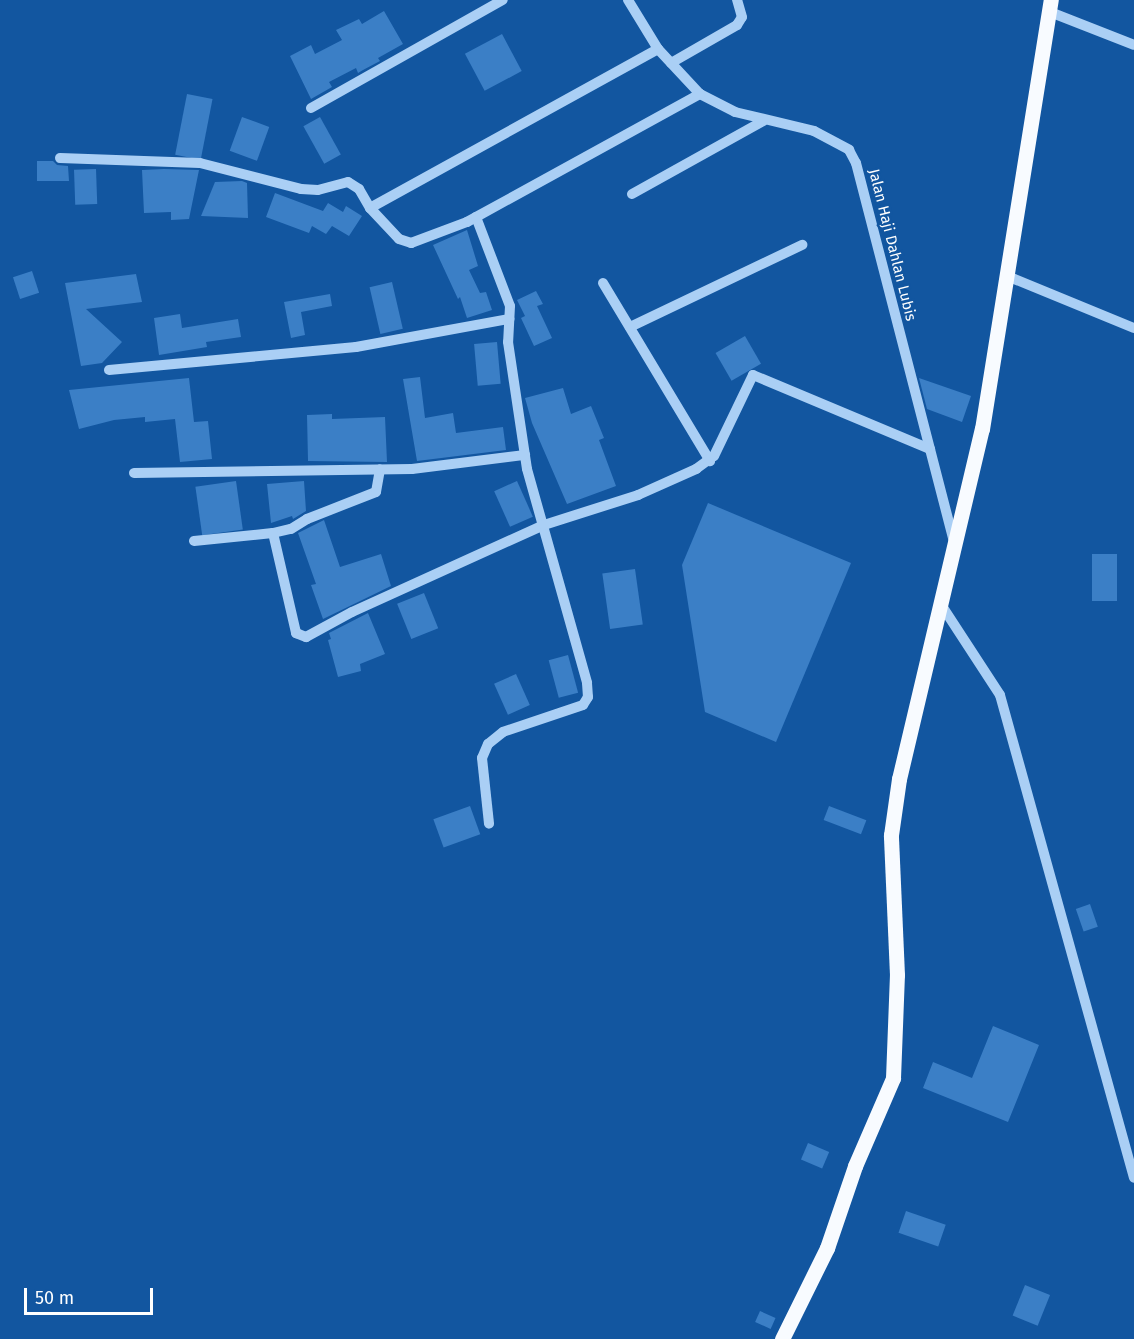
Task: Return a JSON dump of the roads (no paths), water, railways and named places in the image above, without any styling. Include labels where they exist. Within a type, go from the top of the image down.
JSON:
[{"type":"main road","points":[[782,1339],[827,1248],[855,1166],[893,1078],[897,975],[891,835],[899,779],[956,549],[982,429],[1051,6]]},
{"type":"street","points":[[311,108],[503,0]]},
{"type":"street","name":"Jalan Haji Dahlan Lubis","points":[[628,0],[658,49],[700,93],[735,112],[763,121],[814,131],[849,150],[856,163],[956,549]]},
{"type":"street","points":[[671,63],[737,25],[742,17],[736,0]]},
{"type":"street","points":[[1051,6],[1134,45]]},
{"type":"street","points":[[370,208],[658,49]]},
{"type":"street","points":[[60,158],[200,163],[301,189],[318,189],[344,182],[359,189],[370,208],[399,239],[411,243],[476,217],[700,93]]},
{"type":"street","points":[[632,194],[763,121]]},
{"type":"street","points":[[476,217],[503,281],[510,306],[508,342],[525,455],[587,683],[588,697],[583,705],[503,732],[488,744],[482,758],[489,824]]},
{"type":"street","points":[[630,327],[802,245]]},
{"type":"street","points":[[1007,276],[1134,328]]},
{"type":"street","points":[[603,283],[710,461]]},
{"type":"street","points":[[110,370],[356,347],[509,319]]},
{"type":"street","points":[[273,533],[296,633],[303,637],[352,612],[544,525],[638,495],[710,461],[753,375],[930,449]]},
{"type":"street","points":[[134,473],[412,469],[525,455]]},
{"type":"street","points":[[194,541],[291,529],[307,519],[376,492],[380,469]]},
{"type":"street","points":[[942,606],[1000,695],[1134,1178]]}]
